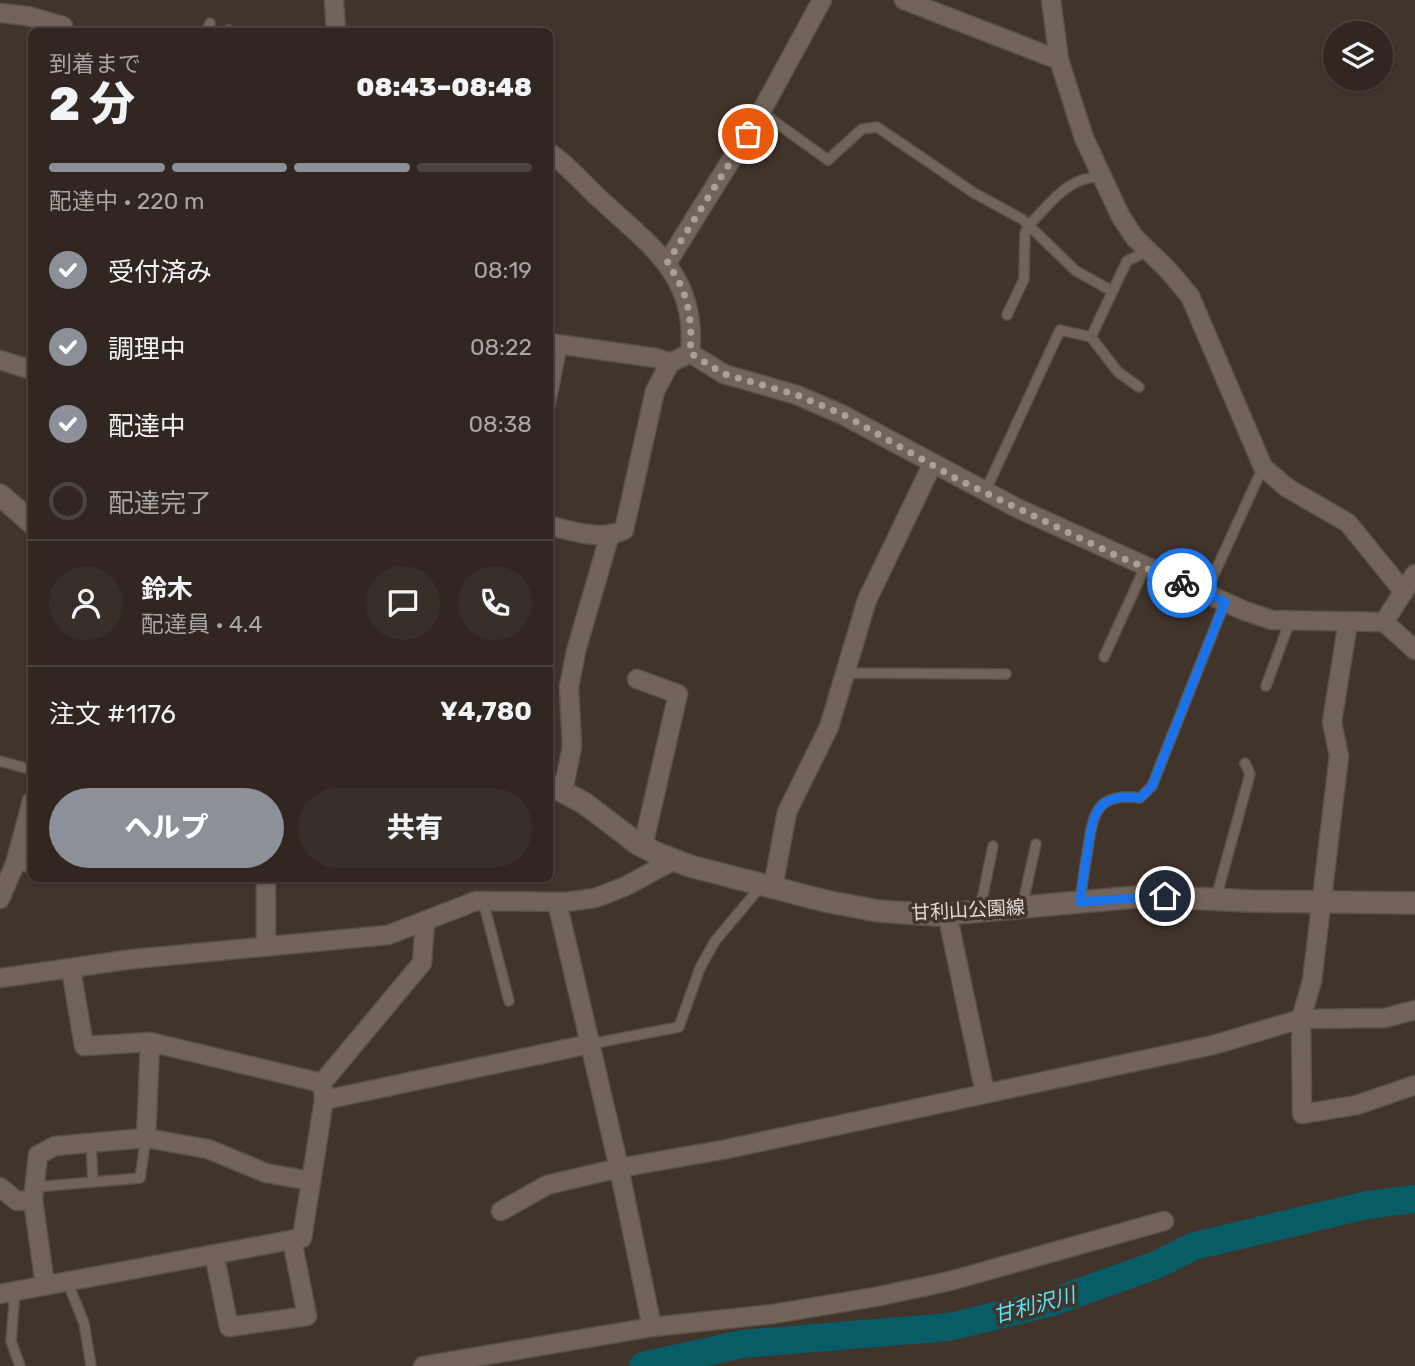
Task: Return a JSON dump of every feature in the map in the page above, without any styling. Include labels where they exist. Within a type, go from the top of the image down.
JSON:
[{"type":"main road","points":[[0,495],[28,520]]},
{"type":"main road","name":"甘利山公園線","points":[[556,788],[643,846],[674,860],[768,886],[878,911],[947,913],[1147,896],[1415,903]]},
{"type":"street","points":[[334,0],[336,28]]},
{"type":"street","points":[[667,263],[761,112],[821,0]]},
{"type":"street","points":[[904,0],[1059,60]]},
{"type":"street","points":[[1052,0],[1059,60],[1084,138],[1121,217],[1189,296],[1263,467],[1286,487],[1348,523],[1404,592]]},
{"type":"street","points":[[0,13],[28,16],[63,26],[62,28]]},
{"type":"street","points":[[553,156],[667,263],[687,298],[692,334],[690,353]]},
{"type":"street","points":[[556,344],[656,358],[670,363]]},
{"type":"street","points":[[553,526],[610,534],[624,530],[628,522],[655,391],[670,363],[690,353]]},
{"type":"street","points":[[690,353],[724,374],[797,395],[844,415],[985,492],[1225,602],[1272,620],[1384,622],[1415,650]]},
{"type":"street","points":[[0,360],[28,369]]},
{"type":"street","points":[[768,886],[787,812],[829,727],[867,600],[932,465]]},
{"type":"street","points":[[556,788],[572,747],[569,687],[576,651],[610,534]]},
{"type":"street","points":[[1384,622],[1415,575]]},
{"type":"street","points":[[1348,622],[1332,722],[1339,756],[1312,981],[1301,1019],[1302,1114],[1356,1105],[1415,1085]]},
{"type":"street","points":[[637,679],[678,694],[643,846]]},
{"type":"street","points":[[0,899],[24,866],[28,834]]},
{"type":"street","points":[[0,978],[133,959],[388,934],[483,901],[557,902],[595,898],[626,886],[674,860]]},
{"type":"street","points":[[266,946],[267,882]]},
{"type":"street","points":[[557,902],[619,1168],[652,1327]]},
{"type":"street","points":[[947,913],[985,1093]]},
{"type":"street","points":[[8,1292],[302,1238],[323,1092],[422,963],[425,921]]},
{"type":"street","points":[[71,969],[84,1046],[150,1042],[323,1092],[590,1044]]},
{"type":"street","points":[[501,1211],[547,1185],[619,1168],[727,1149],[1213,1045],[1301,1019],[1385,1018],[1415,1010]]},
{"type":"street","points":[[146,1138],[150,1042]]},
{"type":"street","points":[[45,1285],[34,1194],[38,1155],[54,1146],[146,1138],[208,1149],[266,1173],[311,1181]]},
{"type":"street","points":[[0,1187],[17,1201],[34,1194]]},
{"type":"street","points":[[423,1366],[652,1327],[773,1314],[875,1297],[950,1281],[1164,1221]]},
{"type":"street","points":[[214,1254],[229,1328],[307,1316],[292,1240]]},
{"type":"lane","points":[[761,112],[824,160],[828,160],[862,129],[877,127],[974,193],[1029,225],[1076,271],[1112,291]]},
{"type":"lane","points":[[1007,315],[1024,279],[1026,233],[1029,225],[1074,181],[1086,176],[1102,177]]},
{"type":"lane","points":[[1091,337],[1127,261],[1148,251]]},
{"type":"lane","points":[[985,492],[1060,330],[1091,337],[1118,372],[1139,387]]},
{"type":"lane","points":[[553,375],[556,344]]},
{"type":"lane","points":[[1206,593],[1263,467]]},
{"type":"lane","points":[[1104,657],[1145,567]]},
{"type":"lane","points":[[1080,902],[1092,816],[1105,802],[1122,795],[1140,798],[1152,786],[1225,602]]},
{"type":"lane","points":[[1266,686],[1290,621]]},
{"type":"lane","points":[[844,673],[1006,674]]},
{"type":"lane","points":[[0,761],[28,769]]},
{"type":"lane","points":[[1216,898],[1250,774],[1245,763]]},
{"type":"lane","points":[[1022,907],[1036,844]]},
{"type":"lane","points":[[979,910],[993,846]]},
{"type":"lane","points":[[590,1044],[679,1027],[700,968],[715,941],[768,886]]},
{"type":"lane","points":[[483,901],[509,1000]]},
{"type":"lane","points":[[34,1194],[93,1182],[140,1178],[146,1138]]},
{"type":"lane","points":[[91,1143],[93,1182]]},
{"type":"lane","points":[[67,1281],[84,1323],[91,1366]]},
{"type":"lane","points":[[8,1292],[11,1341],[20,1366]]},
{"type":"waterway","name":"甘利沢川","points":[[643,1366],[742,1344],[949,1327],[1049,1303],[1156,1265],[1194,1246],[1367,1205],[1415,1199]]},
{"type":"way so far","points":[[748,134],[667,263],[676,274],[687,298],[692,334],[690,353],[724,374],[797,395],[844,415],[957,479],[1113,554],[1182,583]]},
{"type":"route","points":[[1165,896],[1080,902],[1092,816],[1105,802],[1122,795],[1140,798],[1152,786],[1225,602],[1182,583]]}]
